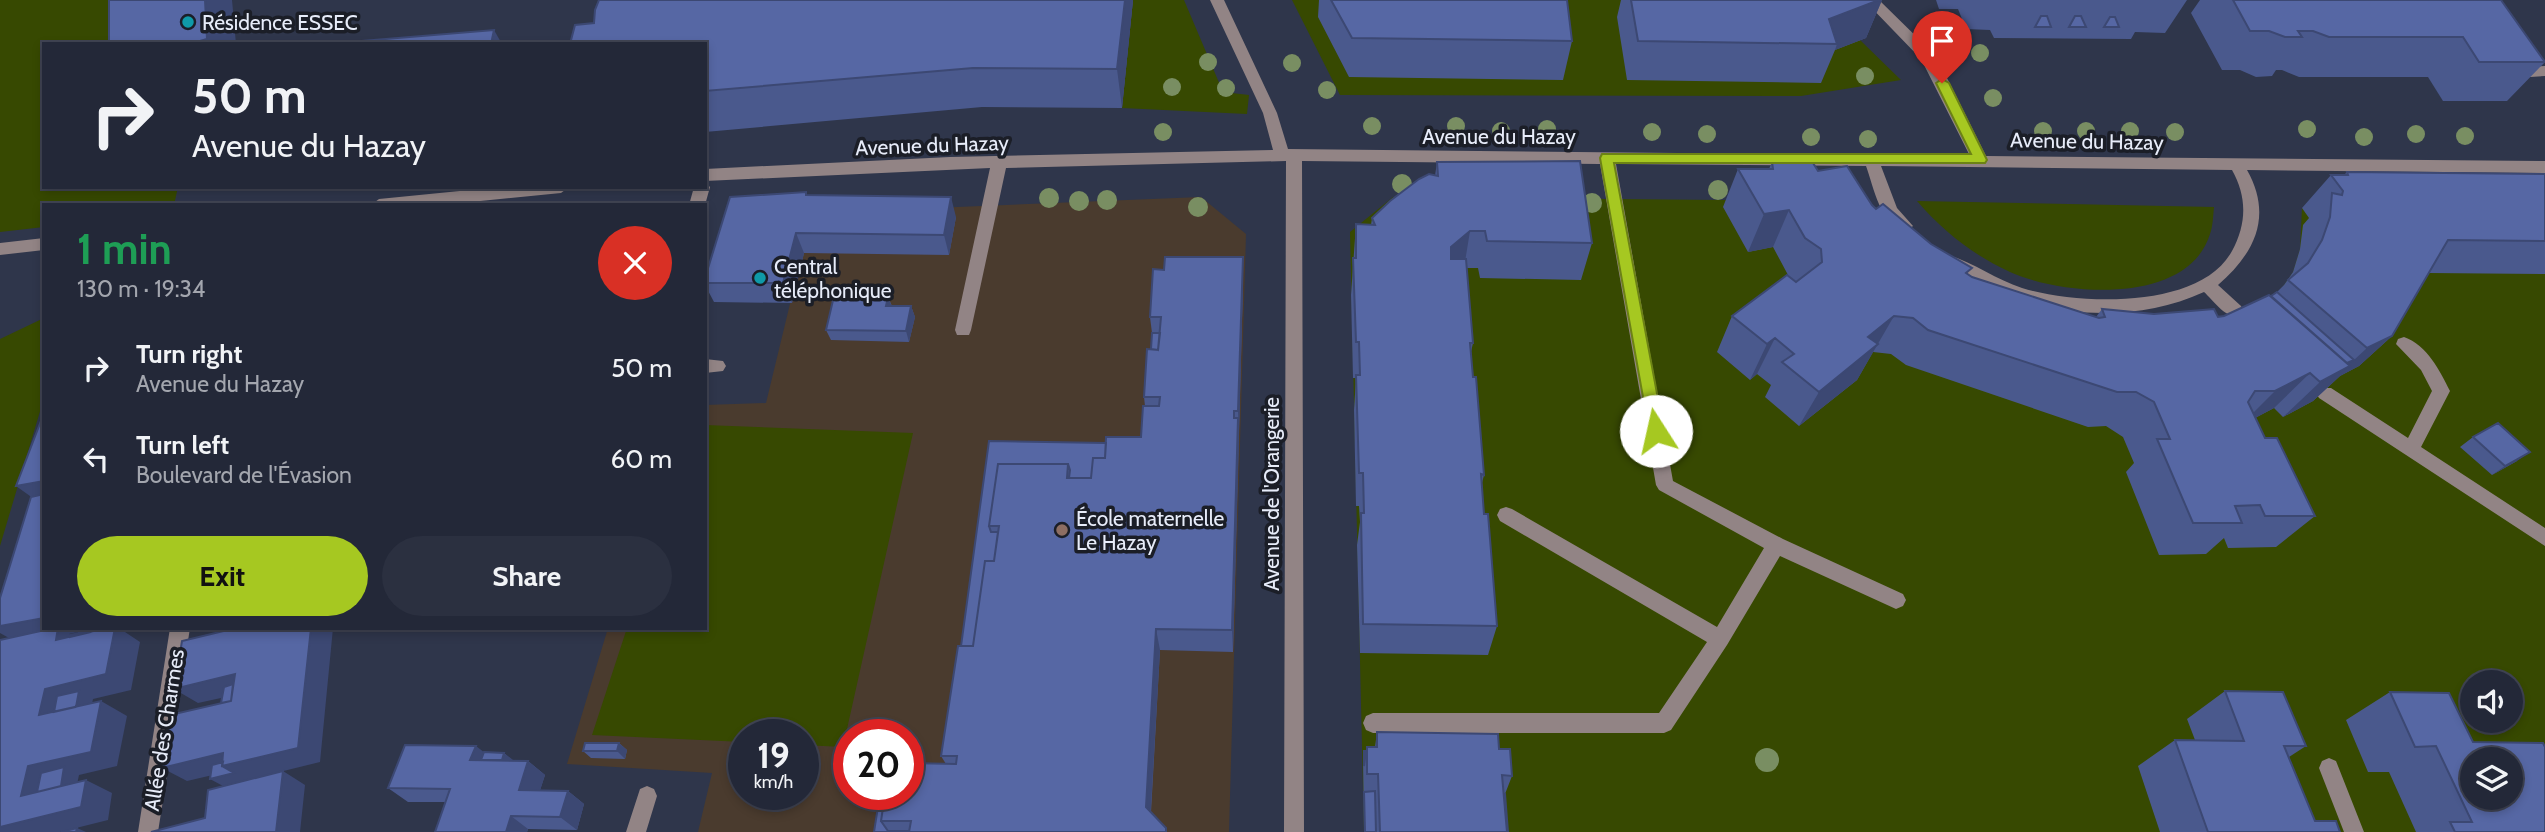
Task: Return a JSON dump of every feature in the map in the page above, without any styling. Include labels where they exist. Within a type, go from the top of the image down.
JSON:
[{"type":"street","name":"Avenue de l'Orangerie","points":[[1217,0],[1288,155],[1294,832]]},
{"type":"street","points":[[1871,0],[1914,41],[1936,70],[1980,160]]},
{"type":"street","points":[[2499,73],[2545,71]]},
{"type":"street","name":"Avenue du Hazay","points":[[707,176],[999,163],[1288,155],[2545,167]]},
{"type":"street","points":[[1606,158],[1665,485],[1776,545],[1896,600]]},
{"type":"street","points":[[1871,159],[1890,211],[1919,238]]},
{"type":"street","points":[[963,330],[999,163]]},
{"type":"street","points":[[1940,256],[1974,275],[2047,301],[2122,307],[2160,302],[2183,295],[2229,269],[2241,252],[2250,230],[2252,197],[2237,165]]},
{"type":"street","points":[[399,203],[541,189]]},
{"type":"street","points":[[0,249],[42,244]]},
{"type":"street","points":[[2206,284],[2235,311]]},
{"type":"street","points":[[2404,344],[2427,365],[2441,391],[2411,450]]},
{"type":"street","points":[[2325,393],[2545,538]]},
{"type":"street","points":[[1506,515],[1720,639]]},
{"type":"street","points":[[1373,723],[1664,723],[1720,639],[1776,545]]},
{"type":"street","name":"Allée des Charmes","points":[[148,832],[180,630]]},
{"type":"street","points":[[2329,768],[2354,832]]},
{"type":"street","points":[[636,832],[646,796]]},
{"type":"shaded area","points":[[1201,197],[1246,234],[1229,832],[698,832],[712,773],[567,764],[607,630],[707,630],[707,405],[766,403],[812,213]]},
{"type":"green space","points":[[0,0],[117,0],[115,42],[42,42],[42,189],[178,189],[174,203],[42,203],[42,227],[0,232]]},
{"type":"green space","points":[[1133,0],[1184,0],[1223,92],[1249,95],[1247,114],[1122,108]]},
{"type":"green space","points":[[1292,0],[1819,0],[1901,80],[1801,96],[1340,95]]},
{"type":"green space","points":[[1393,197],[1830,201],[1863,242],[2182,345],[2278,294],[2293,272],[2300,249],[2302,208],[2545,207],[2545,832],[1364,832],[1350,232]]},
{"type":"green space","points":[[1917,201],[2214,207],[2210,234],[2197,257],[2177,274],[2151,284],[2091,290],[2033,280],[1996,265],[1960,242]]},
{"type":"green space","points":[[42,319],[42,405],[0,546],[0,339]]},
{"type":"green space","points":[[707,425],[913,433],[849,719],[833,719],[833,746],[819,746],[819,719],[728,719],[728,741],[592,735],[626,630],[707,630]]},
{"type":"building","name":"Résidence ESSEC","points":[[109,0],[205,0],[207,39],[196,42],[109,42]]},
{"type":"building","points":[[599,0],[1125,0],[1117,69],[973,68],[707,91],[707,42],[571,42],[575,25],[594,23]]},
{"type":"building","points":[[1331,0],[1567,0],[1572,41],[1352,38]]},
{"type":"building","points":[[1631,0],[1879,0],[1829,19],[1837,44],[1638,41]]},
{"type":"building","points":[[2233,0],[2501,0],[2545,62],[2479,62],[2463,37],[2329,37],[2313,31],[2298,31],[2302,37],[2285,37],[2269,31],[2250,31]]},
{"type":"building","points":[[2041,16],[2047,16],[2051,27],[2035,27]]},
{"type":"building","points":[[2075,16],[2081,16],[2086,27],[2069,27]]},
{"type":"building","points":[[2110,17],[2115,17],[2119,27],[2104,27]]},
{"type":"building","points":[[494,30],[491,42],[349,42]]},
{"type":"building","points":[[1580,161],[1592,243],[1487,241],[1485,231],[1470,231],[1451,247],[1451,259],[1466,259],[1473,343],[1470,343],[1473,377],[1476,377],[1484,475],[1481,474],[1484,514],[1488,514],[1497,626],[1363,624],[1363,473],[1359,473],[1356,375],[1360,375],[1353,258],[1356,258],[1356,224],[1375,225],[1372,218],[1390,201],[1419,179],[1429,174],[1438,176],[1437,162]]},
{"type":"building","points":[[1772,162],[1813,163],[1818,171],[1847,166],[1876,209],[1883,204],[1931,244],[1972,268],[1966,273],[1972,277],[2099,318],[2105,317],[2102,309],[2154,314],[2214,309],[2218,317],[2269,295],[2350,366],[2320,382],[2310,373],[2275,391],[2255,391],[2248,402],[2265,438],[2277,438],[2315,516],[2265,516],[2260,505],[2235,506],[2242,523],[2193,523],[2157,439],[2170,439],[2154,402],[2136,392],[2117,392],[1928,330],[1913,318],[1894,316],[1868,337],[1878,344],[1819,392],[1782,362],[1794,354],[1775,338],[1767,344],[1732,316],[1787,275],[1796,282],[1822,262],[1821,249],[1805,238],[1789,210],[1764,214],[1738,169],[1773,169]]},
{"type":"building","points":[[2347,172],[2545,174],[2545,241],[2448,240],[2392,336],[2367,348],[2288,280],[2308,263],[2322,240],[2330,217],[2332,193],[2342,195],[2343,191],[2331,175],[2348,175]]},
{"type":"building","points":[[806,192],[806,195],[951,197],[944,235],[796,233],[783,283],[707,283],[707,272],[730,197]]},
{"type":"building","points":[[1165,257],[1243,257],[1238,411],[1234,411],[1234,418],[1238,418],[1232,630],[1156,629],[1146,807],[1166,828],[1166,832],[909,832],[911,821],[881,821],[883,810],[924,810],[924,763],[956,764],[957,756],[941,756],[958,646],[973,646],[985,561],[994,561],[999,526],[989,526],[998,464],[1068,464],[1067,478],[1091,478],[1093,458],[1105,458],[1106,437],[1141,437],[1143,406],[1159,406],[1160,397],[1144,397],[1147,349],[1158,350],[1161,317],[1150,317],[1153,269],[1164,270]]},
{"type":"building","points":[[2277,292],[2354,360],[2347,363],[2271,296]]},
{"type":"building","points":[[834,296],[888,297],[886,306],[911,306],[906,331],[826,330]]},
{"type":"building","points":[[1152,333],[1160,333],[1158,350],[1151,349]]},
{"type":"building","points":[[42,418],[42,481],[16,486]]},
{"type":"building","points":[[2498,423],[2530,452],[2505,466],[2473,437]]},
{"type":"building","points":[[989,441],[1106,443],[1105,458],[1093,458],[1091,478],[1069,478],[1068,464],[998,464],[989,526],[991,532],[998,532],[994,561],[985,561],[973,646],[961,646]]},
{"type":"building","points":[[42,494],[42,618],[0,626],[0,598],[31,497]]},
{"type":"building","points":[[45,630],[58,630],[56,640],[98,630],[115,630],[106,674],[45,689],[39,715],[101,701],[91,752],[28,766],[21,796],[86,780],[81,807],[0,827],[0,640]]},
{"type":"building","points":[[228,630],[311,630],[298,748],[222,766],[223,753],[162,768],[170,715],[231,701],[235,674],[174,689],[182,641]]},
{"type":"building","points":[[91,632],[70,637],[70,635]]},
{"type":"building","points":[[233,684],[231,701],[221,703],[224,687]]},
{"type":"building","points":[[79,691],[76,707],[54,712],[57,696]]},
{"type":"building","points":[[2225,691],[2283,692],[2306,746],[2284,746],[2315,821],[2336,821],[2340,832],[2208,832],[2175,740],[2244,741]]},
{"type":"building","points":[[2390,692],[2449,693],[2460,715],[2460,733],[2469,733],[2473,742],[2543,743],[2545,832],[2455,832],[2450,822],[2472,822],[2466,810],[2523,810],[2523,747],[2460,747],[2460,797],[2436,746],[2415,747]]},
{"type":"building","points":[[1377,732],[1498,734],[1499,749],[1510,749],[1512,776],[1502,775],[1507,832],[1380,832],[1378,774],[1367,774],[1367,747],[1377,747]]},
{"type":"building","points":[[585,743],[619,743],[617,751],[583,751]]},
{"type":"building","points":[[405,745],[476,746],[470,760],[528,761],[519,790],[568,791],[560,817],[511,816],[506,832],[435,832],[450,789],[388,788]]},
{"type":"building","points":[[484,752],[504,753],[502,760],[481,760]]},
{"type":"building","points":[[223,762],[222,766],[234,773],[210,779],[212,765]]},
{"type":"building","points":[[64,767],[61,786],[37,792],[41,773]]},
{"type":"building","points":[[283,771],[276,832],[151,832],[205,818],[208,790]]},
{"type":"building","points":[[1375,791],[1376,832],[1365,832],[1364,792]]},
{"type":"building","points":[[1505,794],[1508,832],[1507,832]]},
{"type":"building","points":[[877,810],[883,810],[881,821],[888,831],[909,831],[909,832],[874,832]]},
{"type":"place","name":"Résidence ESSEC","points":[[188,22]]},
{"type":"place","name":"Central téléphonique","points":[[760,278]]},
{"type":"place","name":"École maternelle Le Hazay","points":[[1062,530]]},
{"type":"route","points":[[1656,431],[1606,158],[1980,160],[1942,83]]}]
